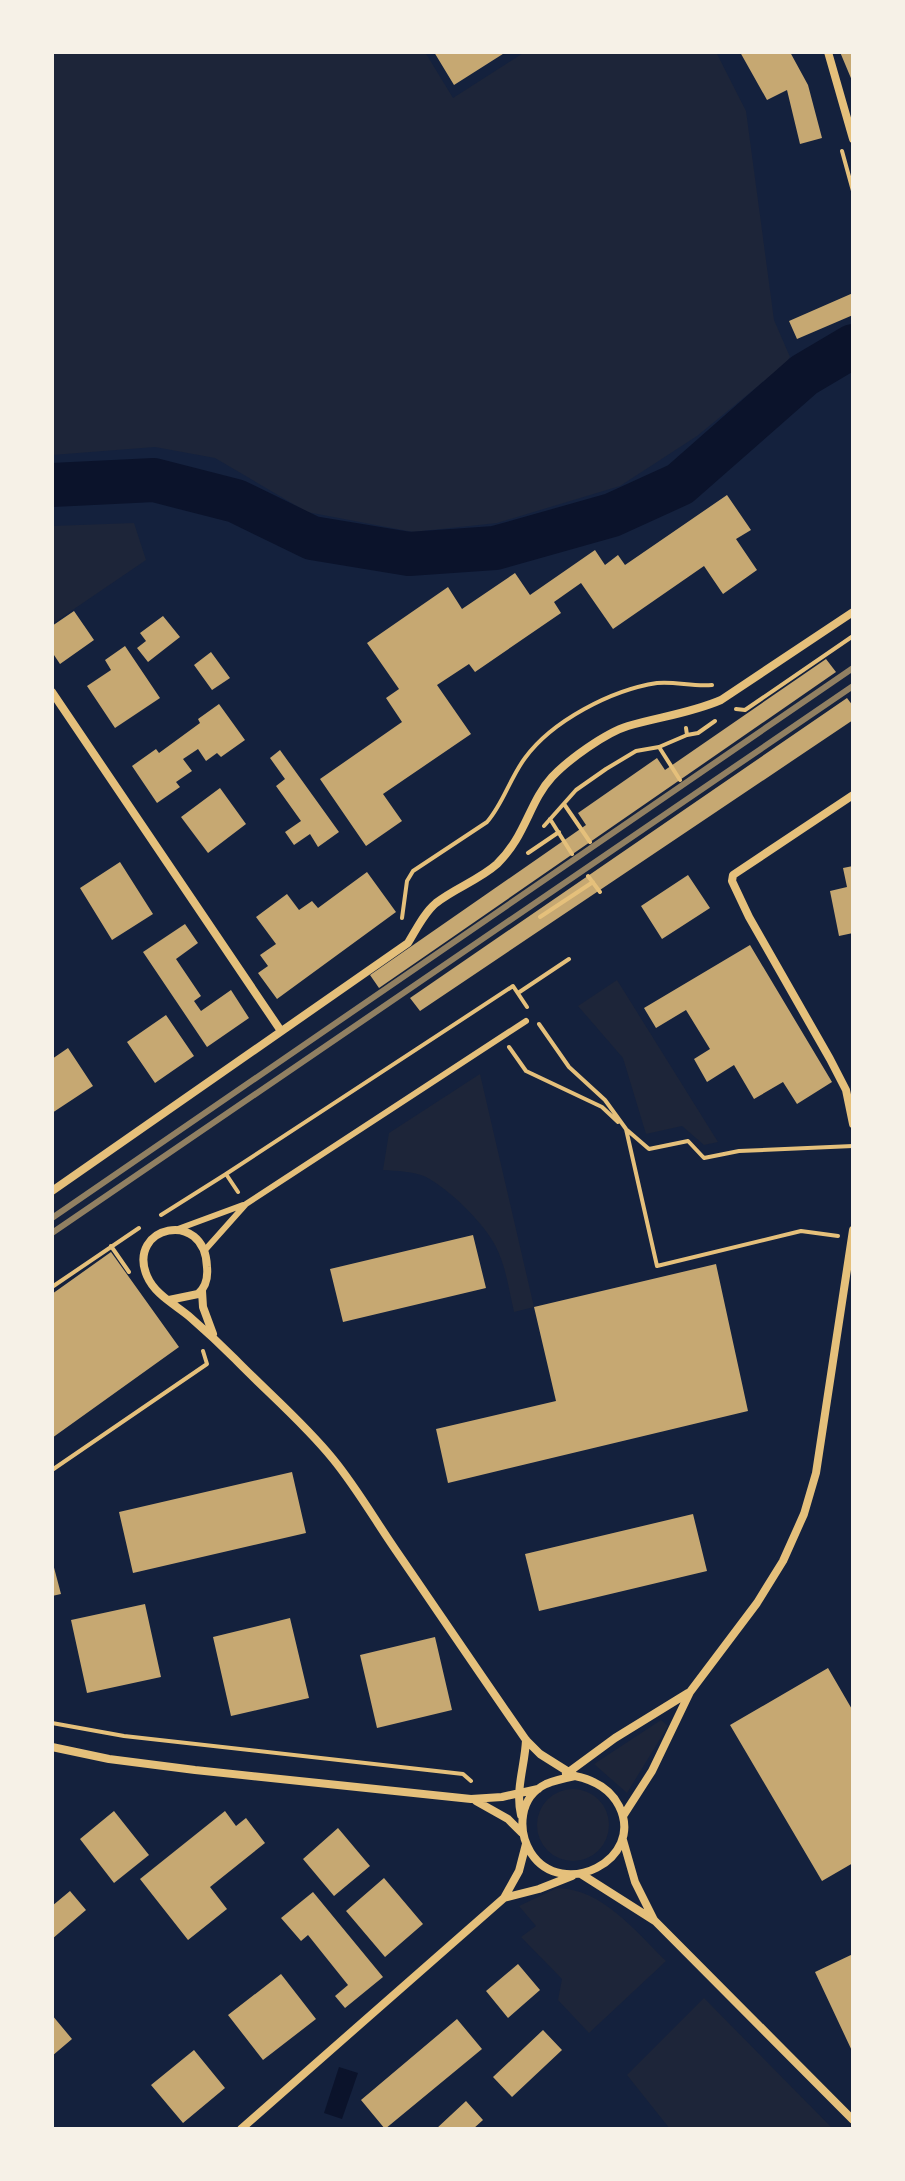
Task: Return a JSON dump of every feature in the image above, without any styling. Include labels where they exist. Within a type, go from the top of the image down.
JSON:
[{"type":"street","points":[[828,52],[853,139]]},
{"type":"street","points":[[52,1191],[408,943],[435,904],[494,867],[510,851],[541,793],[563,767],[626,726],[701,709],[721,700],[853,612]]},
{"type":"street","points":[[52,692],[281,1031]]},
{"type":"street","points":[[853,795],[733,875],[732,881],[749,917],[836,1069],[846,1090],[853,1124]]},
{"type":"street","points":[[215,1339],[203,1307],[202,1291],[208,1272],[205,1250],[189,1232],[178,1229],[157,1235],[144,1250],[143,1261],[151,1284],[215,1339],[333,1459],[526,1740],[572,1774],[591,1779],[606,1789],[617,1802],[626,1828],[623,1840],[602,1864],[539,1889],[504,1898]]},
{"type":"street","points":[[623,1816],[652,1771],[690,1692],[757,1603],[783,1561],[804,1514],[816,1473],[853,1230]]},
{"type":"street","points":[[169,1300],[185,1299],[202,1291]]},
{"type":"street","points":[[52,1747],[109,1759],[195,1770],[471,1799],[502,1797],[538,1789],[572,1774],[583,1761],[690,1692]]},
{"type":"street","points":[[526,1740],[518,1795],[522,1833],[533,1856],[553,1871],[578,1874],[655,1921],[853,2120]]},
{"type":"street","points":[[553,1762],[583,1761]]},
{"type":"street","points":[[502,1797],[519,1784]]},
{"type":"street","points":[[522,1820],[529,1798],[538,1789]]},
{"type":"street","points":[[471,1799],[508,1819],[522,1833]]},
{"type":"street","points":[[623,1840],[635,1882],[655,1921]]},
{"type":"street","points":[[241,2129],[504,1898],[519,1871],[526,1844]]},
{"type":"lane","points":[[178,1229],[246,1204],[526,1021]]},
{"type":"lane","points":[[205,1250],[246,1204]]},
{"type":"path","points":[[400,927],[407,881],[413,871],[487,822],[527,755],[560,727],[606,698],[632,688],[659,683],[714,685]]},
{"type":"path","points":[[572,854],[550,819],[576,790],[636,751],[659,747],[687,735]]},
{"type":"path","points":[[659,747],[680,780]]},
{"type":"path","points":[[564,804],[590,842]]},
{"type":"path","points":[[527,854],[559,832]]},
{"type":"path","points":[[588,876],[600,892]]},
{"type":"path","points":[[540,917],[593,882]]},
{"type":"path","points":[[518,993],[569,959]]},
{"type":"path","points":[[226,1174],[513,986],[569,1067],[605,1100],[626,1129],[657,1266],[801,1231],[852,1238]]},
{"type":"path","points":[[512,1052],[526,1071],[602,1107],[649,1149],[688,1141],[704,1158],[739,1151],[853,1146]]},
{"type":"path","points":[[52,1470],[207,1364]]},
{"type":"path","points":[[52,1723],[124,1736],[463,1774],[474,1784],[471,1799]]},
{"type":"shaded area","points":[[52,52],[425,52],[453,98],[525,52],[716,52],[746,111],[774,320],[790,357],[697,436],[620,486],[497,523],[413,532],[307,512],[215,458],[155,447],[52,455]]},
{"type":"shaded area","points":[[134,523],[146,560],[52,624],[52,526]]},
{"type":"shaded area","points":[[617,980],[718,1142],[704,1145],[682,1126],[646,1134],[623,1058],[578,1006]]},
{"type":"shaded area","points":[[480,1074],[534,1307],[514,1312],[499,1255],[491,1238],[466,1208],[426,1177],[383,1170],[389,1133]]},
{"type":"shaded area","points":[[661,1720],[668,1726],[627,1793],[594,1764]]},
{"type":"shaded area","points":[[580,1789],[599,1799],[607,1811],[607,1839],[599,1851],[587,1859],[566,1861],[547,1851],[539,1839],[537,1818],[547,1799],[559,1791]]},
{"type":"shaded area","points":[[557,1888],[574,1890],[604,1904],[666,1961],[589,2033],[558,2000],[562,1979],[521,1937],[536,1926],[519,1906]]},
{"type":"shaded area","points":[[704,1998],[833,2129],[670,2129],[627,2075]]},
{"type":"shaded area","points":[[339,2067],[358,2073],[342,2119],[324,2113]]},
{"type":"building","points":[[434,52],[506,52],[454,85]]},
{"type":"building","points":[[740,52],[790,52],[808,85],[822,138],[800,144],[787,90],[767,100]]},
{"type":"building","points":[[840,52],[853,52],[853,83]]},
{"type":"building","points":[[853,293],[853,315],[797,339],[789,321]]},
{"type":"building","points":[[727,495],[751,530],[736,539],[757,570],[723,594],[704,566],[613,629],[581,583],[554,602],[561,613],[475,672],[469,664],[437,685],[471,734],[383,794],[402,821],[366,846],[320,779],[402,722],[386,698],[399,689],[367,643],[448,587],[462,609],[515,573],[530,595],[595,550],[605,565],[618,555],[625,565]]},
{"type":"building","points":[[74,611],[94,640],[60,664],[52,652],[52,626]]},
{"type":"building","points":[[163,616],[180,637],[148,662],[137,648],[146,641],[140,633]]},
{"type":"building","points":[[125,646],[160,698],[115,728],[87,686],[111,670],[105,660]]},
{"type":"building","points":[[211,652],[230,678],[212,690],[194,665]]},
{"type":"building","points":[[826,659],[836,672],[379,988],[370,975],[586,825],[578,813],[657,758],[665,770]]},
{"type":"building","points":[[847,698],[853,706],[853,720],[420,1011],[410,998]]},
{"type":"building","points":[[219,704],[245,740],[221,757],[217,753],[206,761],[198,749],[183,759],[192,771],[176,782],[180,787],[157,803],[132,766],[156,749],[159,753],[200,723],[198,719]]},
{"type":"building","points":[[280,750],[339,832],[318,847],[310,834],[294,845],[285,832],[301,821],[276,786],[285,779],[270,758]]},
{"type":"building","points":[[220,788],[246,824],[208,853],[181,817]]},
{"type":"building","points":[[120,862],[153,914],[112,940],[80,888]]},
{"type":"building","points":[[853,866],[853,933],[839,936],[830,891],[847,887],[843,868]]},
{"type":"building","points":[[367,872],[396,912],[277,999],[258,973],[268,966],[260,955],[276,944],[256,917],[287,894],[299,910],[312,901],[318,908]]},
{"type":"building","points":[[688,875],[710,908],[662,939],[641,906]]},
{"type":"building","points":[[185,924],[198,943],[176,959],[201,996],[194,1001],[201,1011],[231,990],[249,1018],[207,1047],[143,952]]},
{"type":"building","points":[[750,945],[832,1082],[797,1104],[783,1082],[754,1099],[734,1065],[707,1082],[694,1059],[710,1049],[686,1010],[656,1028],[644,1008]]},
{"type":"building","points":[[166,1015],[194,1056],[155,1083],[127,1042]]},
{"type":"building","points":[[68,1048],[93,1086],[52,1113],[52,1059]]},
{"type":"building","points":[[473,1235],[486,1288],[343,1322],[330,1269]]},
{"type":"building","points":[[111,1252],[179,1347],[52,1438],[52,1294]]},
{"type":"building","points":[[716,1264],[748,1411],[448,1483],[436,1429],[556,1401],[534,1307]]},
{"type":"building","points":[[292,1472],[306,1533],[133,1573],[119,1512]]},
{"type":"building","points":[[693,1514],[707,1571],[539,1611],[525,1554]]},
{"type":"building","points":[[52,1560],[61,1594],[52,1596]]},
{"type":"building","points":[[145,1604],[161,1677],[87,1693],[71,1620]]},
{"type":"building","points":[[290,1618],[309,1698],[231,1716],[213,1637]]},
{"type":"building","points":[[435,1637],[452,1710],[377,1728],[360,1655]]},
{"type":"building","points":[[828,1668],[853,1711],[853,1863],[822,1881],[730,1725]]},
{"type":"building","points":[[114,1811],[149,1855],[114,1883],[80,1839]]},
{"type":"building","points":[[225,1811],[236,1826],[246,1818],[265,1843],[210,1887],[227,1909],[188,1940],[140,1879]]},
{"type":"building","points":[[338,1828],[370,1866],[334,1896],[303,1859]]},
{"type":"building","points":[[384,1878],[423,1924],[385,1957],[346,1911]]},
{"type":"building","points":[[70,1891],[86,1910],[52,1939],[52,1906]]},
{"type":"building","points":[[313,1892],[383,1977],[345,2008],[335,1996],[348,1985],[308,1935],[301,1941],[281,1918]]},
{"type":"building","points":[[853,1954],[853,2053],[815,1972]]},
{"type":"building","points":[[518,1964],[540,1990],[508,2018],[486,1991]]},
{"type":"building","points":[[281,1974],[316,2019],[263,2060],[228,2015]]},
{"type":"building","points":[[52,2015],[72,2039],[52,2056]]},
{"type":"building","points":[[457,2019],[482,2049],[385,2129],[361,2100]]},
{"type":"building","points":[[543,2030],[562,2050],[512,2097],[493,2077]]},
{"type":"building","points":[[194,2050],[225,2088],[183,2123],[151,2085]]},
{"type":"building","points":[[466,2101],[483,2120],[473,2129],[436,2129]]},
{"type":"waterway","points":[[52,485],[154,480],[236,501],[312,538],[409,554],[495,548],[612,515],[680,484],[804,375],[853,346]]},
{"type":"railway","points":[[52,1218],[853,668]]},
{"type":"railway","points":[[52,1233],[853,686]]}]
